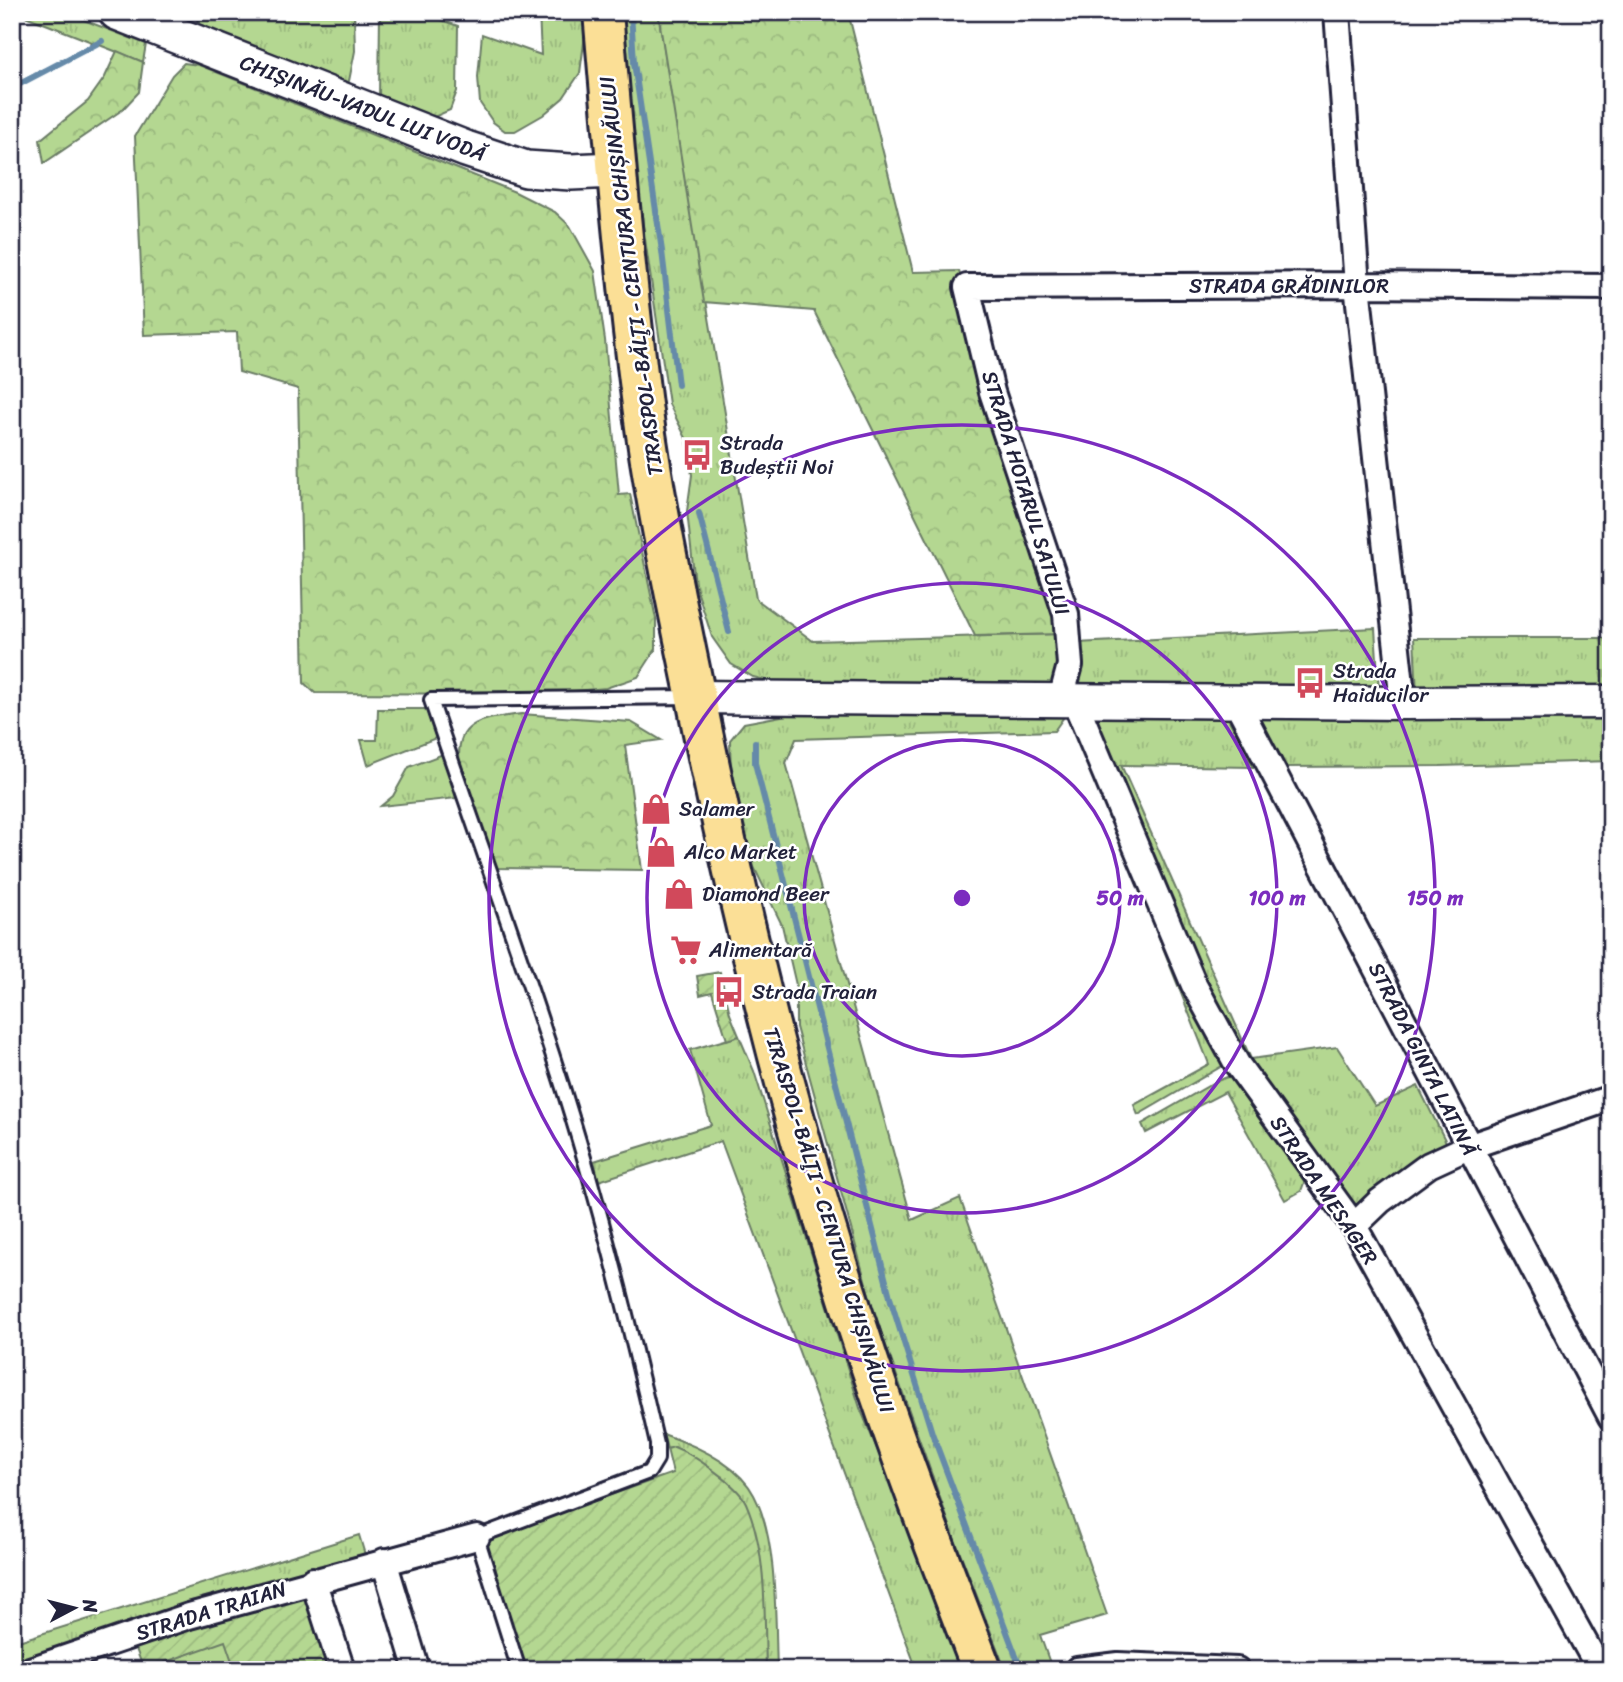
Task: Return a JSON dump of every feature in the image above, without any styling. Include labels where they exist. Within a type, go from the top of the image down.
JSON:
[{"type":"highway","name":"TIRASPOL-BĂLŢI - CENTURA CHIȘINĂULUI","points":[[603,12],[615,170],[642,408],[666,548],[720,820],[753,960],[817,1196],[871,1367],[982,1670]]},
{"type":"main road","name":"CHIȘINĂU-VADUL LUI VODĂ","points":[[117,12],[466,149],[526,169],[571,172],[615,170]]},
{"type":"street","points":[[1337,12],[1357,285],[1403,703]]},
{"type":"street","name":"STRADA GRĂDINILOR","points":[[967,288],[1357,285],[1611,287]]},
{"type":"street","name":"STRADA HOTARUL SATULUI","points":[[967,288],[992,391],[1066,614],[1070,665],[1068,699]]},
{"type":"street","points":[[695,697],[1403,703],[1611,702]]},
{"type":"street","name":"STRADA MESAGER","points":[[1068,699],[1194,985],[1237,1064],[1354,1226],[1600,1670]]},
{"type":"street","name":"STRADA GINTA LATINĂ","points":[[1236,701],[1611,1417]]},
{"type":"street","points":[[1354,1226],[1380,1201],[1429,1165],[1468,1147],[1611,1098]]},
{"type":"street","name":"STRADA TRAIAN","points":[[30,1670],[189,1616],[477,1537]]},
{"type":"street","points":[[384,1561],[417,1670]]},
{"type":"street","name":"STRADA TRAIAN","points":[[313,1580],[342,1670]]},
{"type":"street","points":[[1076,1670],[1132,1665],[1237,1670]]},
{"type":"lane","name":"STRADA TRAIAN","points":[[477,1537],[649,1472],[657,1459],[657,1444],[633,1337],[593,1188],[555,1064],[431,700],[695,697]]},
{"type":"lane","points":[[477,1537],[519,1670]]},
{"type":"green space","points":[[15,12],[63,12],[146,44],[143,62]]},
{"type":"green space","points":[[196,12],[354,12],[355,51],[349,81],[344,83],[198,25]]},
{"type":"green space","points":[[380,12],[419,12],[458,26],[457,91],[450,110],[434,117],[379,99]]},
{"type":"green space","points":[[539,12],[588,12],[580,73],[563,98],[543,115],[515,131],[505,131],[493,122],[480,103],[478,77],[482,34],[541,55]]},
{"type":"green space","points":[[612,12],[658,12],[756,599],[813,641],[1060,634],[1060,667],[1048,690],[800,688],[753,677],[731,664],[712,637],[695,584],[687,511],[692,475],[687,440],[669,404]]},
{"type":"green space","points":[[658,12],[848,12],[913,272],[959,271],[987,393],[1060,634],[975,636],[814,311],[704,302]]},
{"type":"green space","points":[[117,51],[143,62],[139,92],[122,110],[44,163],[40,140],[88,101],[105,77]]},
{"type":"green space","points":[[184,63],[199,65],[515,192],[555,212],[570,226],[595,271],[605,340],[619,495],[630,494],[656,619],[656,649],[638,677],[606,688],[542,694],[315,693],[304,683],[298,389],[239,372],[237,332],[144,335],[135,136],[172,75]]},
{"type":"green space","points":[[1375,628],[1379,691],[1078,690],[1080,661],[1077,643]]},
{"type":"green space","points":[[1414,638],[1611,638],[1611,692],[1417,693]]},
{"type":"green space","points":[[378,709],[426,709],[436,738],[368,765],[361,740],[377,740]]},
{"type":"green space","points":[[797,713],[1066,714],[1054,731],[796,739],[786,763],[912,1220],[960,1198],[1107,1615],[1040,1635],[1052,1669],[1010,1670],[1004,1666],[954,1537],[873,1309],[796,1027],[796,985],[782,925],[754,867],[731,778],[730,740],[744,723]]},
{"type":"green space","points":[[1088,713],[1226,714],[1253,767],[1121,765],[1251,1059],[1337,1047],[1375,1106],[1418,1086],[1448,1146],[1356,1215],[1244,1064],[1199,983]]},
{"type":"green space","points":[[1257,713],[1611,714],[1611,761],[1285,767]]},
{"type":"green space","points":[[521,714],[631,722],[661,740],[625,745],[642,870],[497,868],[460,765],[459,750],[462,738],[475,724]]},
{"type":"green space","points":[[1082,743],[1225,1058],[1222,1066],[1138,1115],[1134,1105],[1209,1064]]},
{"type":"green space","points":[[443,754],[458,798],[381,806],[393,796],[409,767]]},
{"type":"green space","points":[[720,972],[730,1014],[739,1036],[727,1040],[712,992],[700,995],[697,976]]},
{"type":"green space","points":[[739,1036],[754,1071],[860,1408],[968,1670],[917,1670],[721,1141],[599,1181],[594,1161],[711,1125],[690,1050]]},
{"type":"green space","points":[[1235,1074],[1308,1172],[1301,1191],[1285,1200],[1225,1092],[1146,1133],[1142,1124],[1217,1081]]},
{"type":"green space","points":[[663,1434],[702,1450],[727,1465],[747,1484],[754,1495],[762,1513],[771,1557],[777,1670],[766,1670],[762,1571],[754,1528],[675,1447],[667,1449]]},
{"type":"green space","points":[[674,1447],[714,1471],[734,1488],[746,1503],[758,1543],[761,1564],[766,1670],[524,1670],[483,1540],[673,1473],[667,1449]]},
{"type":"green space","points":[[359,1535],[366,1558],[121,1631],[12,1669],[12,1643]]},
{"type":"green space","points":[[301,1590],[309,1601],[331,1670],[144,1670],[136,1649],[126,1643]]},
{"type":"green space","points":[[225,1641],[235,1670],[158,1670],[157,1665]]},
{"type":"waterway","points":[[631,12],[634,63],[662,251],[678,385]]},
{"type":"waterway","points":[[12,88],[102,41]]},
{"type":"waterway","points":[[699,513],[729,632]]},
{"type":"waterway","points":[[755,742],[755,763],[891,1301],[932,1433],[1019,1664]]},
{"type":"place","name":"Strada Budeștii Noi","points":[[697,455]]},
{"type":"place","name":"Strada Haiducilor","points":[[1310,683]]},
{"type":"place","name":"Salamer","points":[[656,809]]},
{"type":"place","name":"Alco Market","points":[[661,852]]},
{"type":"place","name":"Diamond Beer","points":[[679,894]]},
{"type":"place","name":"Alimentară","points":[[686,950]]},
{"type":"place","name":"Strada Traian","points":[[729,992]]}]
